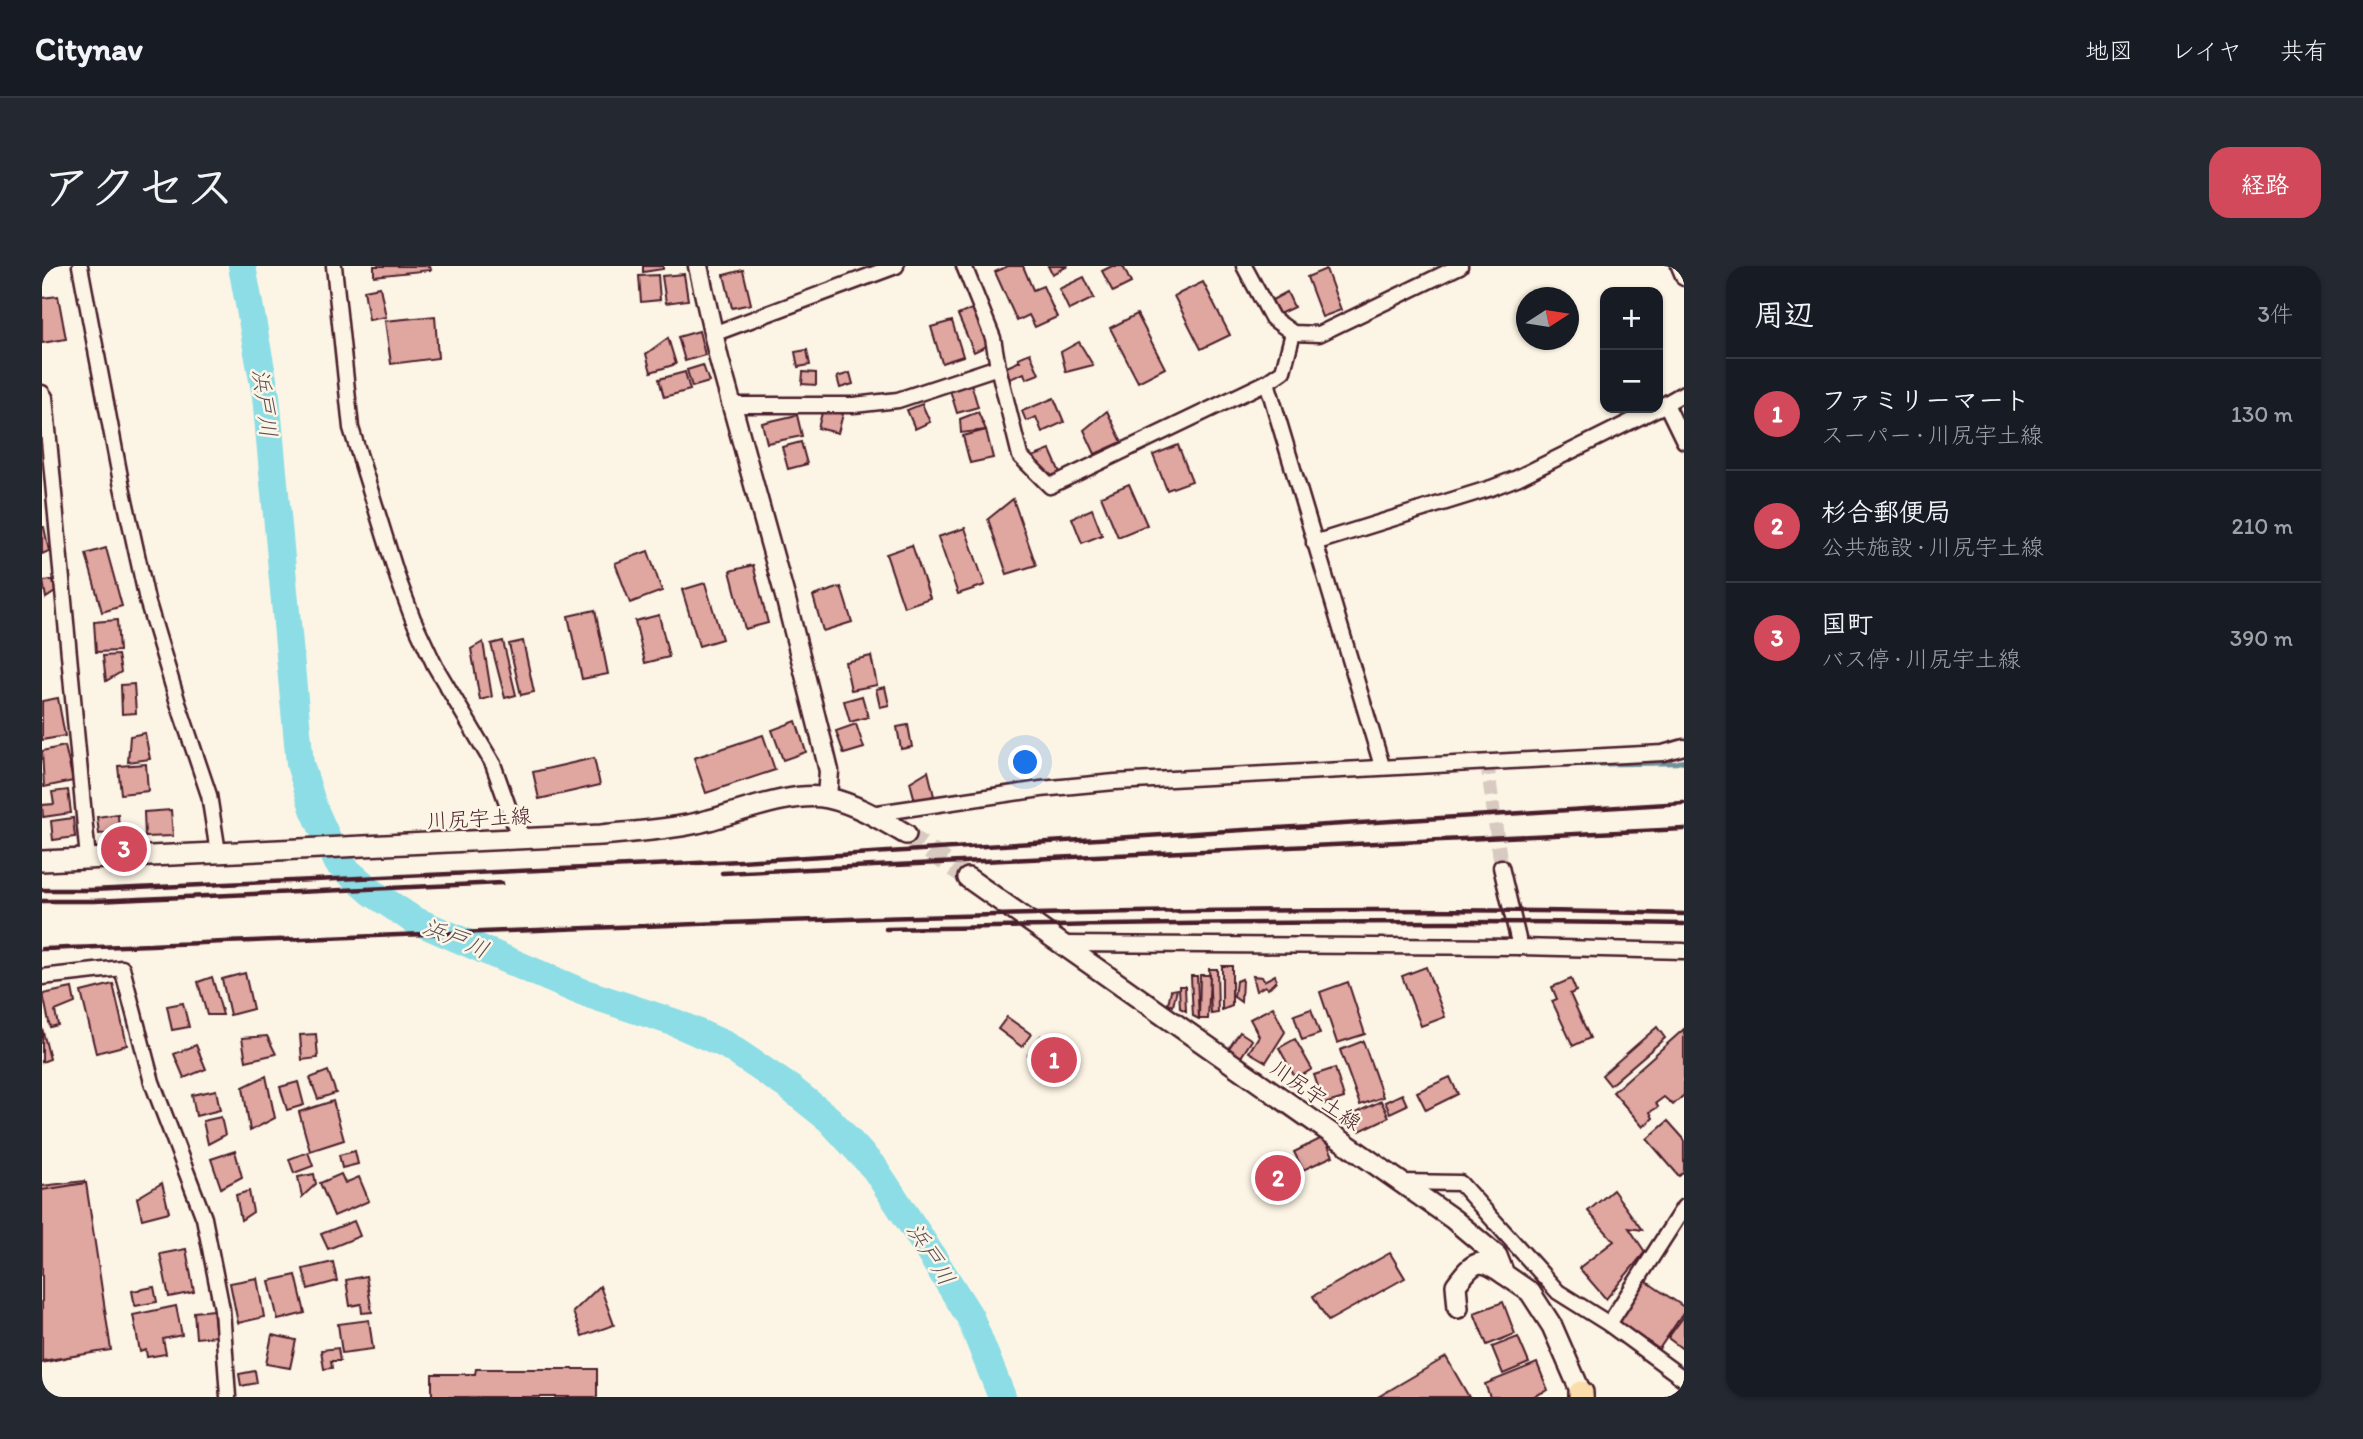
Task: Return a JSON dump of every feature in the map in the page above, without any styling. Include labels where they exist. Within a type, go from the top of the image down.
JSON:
[{"type":"main road","name":"川尻宇土線","points":[[42,861],[518,840],[659,830],[698,823],[797,797],[827,797],[871,814],[906,834]]},
{"type":"main road","name":"川尻宇土線","points":[[968,878],[1453,1219],[1497,1256],[1504,1274],[1530,1292],[1552,1326],[1584,1396]]},
{"type":"main road","points":[[1458,1308],[1456,1285],[1469,1268],[1482,1263],[1490,1264],[1504,1274]]},
{"type":"street","points":[[80,266],[121,482],[148,600],[177,703],[209,794],[225,852]]},
{"type":"street","points":[[334,266],[351,428],[394,567],[412,618],[435,666],[493,764],[518,840]]},
{"type":"street","points":[[698,266],[713,334],[793,624],[822,742],[828,771],[827,797]]},
{"type":"street","points":[[713,334],[896,266]]},
{"type":"street","points":[[964,266],[993,338],[1020,456],[1050,486],[1267,382],[1283,370],[1293,333]]},
{"type":"street","points":[[1244,266],[1272,318],[1293,333],[1319,334],[1460,266]]},
{"type":"street","points":[[1679,266],[1684,278]]},
{"type":"street","points":[[732,405],[854,405],[898,400],[998,367]]},
{"type":"street","points":[[1267,382],[1382,766]]},
{"type":"street","points":[[42,393],[45,397],[48,497],[88,859]]},
{"type":"street","points":[[1663,404],[1684,393]]},
{"type":"street","points":[[1663,410],[1684,441]]},
{"type":"street","points":[[1314,544],[1491,488],[1646,413]]},
{"type":"street","points":[[871,814],[1041,789],[1115,782],[1663,753],[1684,747]]},
{"type":"street","points":[[1501,867],[1520,947]]},
{"type":"street","points":[[1062,944],[1520,947],[1684,951]]},
{"type":"street","points":[[42,977],[122,968],[152,1082],[204,1218],[222,1309],[228,1397]]},
{"type":"street","points":[[1401,1182],[1460,1183],[1558,1292],[1609,1324],[1684,1380]]},
{"type":"street","points":[[1609,1324],[1684,1207]]},
{"type":"building","points":[[374,266],[430,266],[431,270],[374,276]]},
{"type":"building","points":[[643,266],[663,266],[663,269],[643,272]]},
{"type":"building","points":[[1008,266],[1023,266],[1033,290],[1043,286],[1057,317],[1035,327],[1029,315],[1017,321],[995,272]]},
{"type":"building","points":[[1048,266],[1068,266],[1052,274]]},
{"type":"building","points":[[1112,266],[1123,266],[1131,283],[1113,292],[1102,271]]},
{"type":"building","points":[[1326,269],[1341,310],[1322,317],[1307,277]]},
{"type":"building","points":[[743,270],[751,304],[732,308],[724,275]]},
{"type":"building","points":[[684,274],[688,300],[666,303],[662,276]]},
{"type":"building","points":[[658,275],[660,300],[641,302],[639,276]]},
{"type":"building","points":[[1084,277],[1094,298],[1069,310],[1059,289]]},
{"type":"building","points":[[1203,282],[1230,335],[1201,349],[1174,296]]},
{"type":"building","points":[[380,287],[386,317],[369,320],[364,290]]},
{"type":"building","points":[[1287,292],[1294,307],[1279,314],[1272,300]]},
{"type":"building","points":[[58,296],[66,339],[42,343],[42,298]]},
{"type":"building","points":[[976,307],[993,343],[974,352],[958,315]]},
{"type":"building","points":[[1137,314],[1165,368],[1138,382],[1110,328]]},
{"type":"building","points":[[435,316],[438,358],[391,364],[385,321]]},
{"type":"building","points":[[952,321],[963,356],[942,363],[931,327]]},
{"type":"building","points":[[699,331],[705,355],[685,361],[678,337]]},
{"type":"building","points":[[668,338],[676,364],[651,372],[646,354]]},
{"type":"building","points":[[1079,342],[1093,365],[1066,372],[1061,352]]},
{"type":"building","points":[[807,350],[810,365],[798,367],[795,352]]},
{"type":"building","points":[[1030,353],[1039,374],[1026,379],[1024,373],[1003,382],[998,371]]},
{"type":"building","points":[[703,365],[709,382],[692,387],[687,370]]},
{"type":"building","points":[[685,372],[690,390],[664,397],[659,379]]},
{"type":"building","points":[[803,372],[816,373],[816,385],[802,384]]},
{"type":"building","points":[[850,373],[853,384],[840,388],[837,377]]},
{"type":"building","points":[[971,383],[978,407],[957,413],[950,390]]},
{"type":"building","points":[[1054,398],[1064,422],[1042,432],[1036,417],[1026,421],[1022,411]]},
{"type":"building","points":[[922,404],[930,422],[915,429],[907,410]]},
{"type":"building","points":[[823,409],[843,414],[838,433],[818,428]]},
{"type":"building","points":[[1107,411],[1122,442],[1095,454],[1084,430]]},
{"type":"building","points":[[978,412],[986,430],[961,433],[960,419]]},
{"type":"building","points":[[797,415],[802,436],[767,443],[762,423]]},
{"type":"building","points":[[986,430],[993,458],[970,463],[963,436]]},
{"type":"building","points":[[801,442],[807,464],[788,469],[782,447]]},
{"type":"building","points":[[1178,445],[1192,481],[1167,490],[1153,455]]},
{"type":"building","points":[[1050,450],[1061,475],[1044,483],[1032,457]]},
{"type":"building","points":[[1129,484],[1147,525],[1118,537],[1101,496]]},
{"type":"building","points":[[1013,499],[1036,565],[1007,574],[988,519]]},
{"type":"building","points":[[1092,509],[1102,535],[1082,543],[1072,518]]},
{"type":"building","points":[[42,527],[49,551],[42,554]]},
{"type":"building","points":[[965,528],[985,585],[958,594],[938,537]]},
{"type":"building","points":[[912,545],[930,598],[904,607],[886,554]]},
{"type":"building","points":[[106,548],[122,606],[102,612],[86,554]]},
{"type":"building","points":[[648,551],[662,591],[630,603],[615,563]]},
{"type":"building","points":[[753,565],[768,623],[745,629],[730,571]]},
{"type":"building","points":[[53,580],[55,592],[46,598],[43,581]]},
{"type":"building","points":[[705,583],[722,639],[699,646],[682,590]]},
{"type":"building","points":[[841,587],[852,622],[823,631],[813,596]]},
{"type":"building","points":[[595,610],[608,674],[582,679],[568,616]]},
{"type":"building","points":[[659,615],[669,657],[645,663],[635,621]]},
{"type":"building","points":[[117,620],[119,651],[96,652],[94,622]]},
{"type":"building","points":[[503,641],[516,695],[505,698],[491,644]]},
{"type":"building","points":[[523,641],[534,692],[521,695],[509,644]]},
{"type":"building","points":[[483,642],[492,697],[480,700],[471,649]]},
{"type":"building","points":[[118,655],[121,672],[106,681],[103,656]]},
{"type":"building","points":[[871,656],[877,685],[851,690],[845,662]]},
{"type":"building","points":[[134,684],[136,713],[122,714],[121,685]]},
{"type":"building","points":[[885,687],[889,705],[880,707],[876,689]]},
{"type":"building","points":[[862,696],[868,717],[850,722],[844,701]]},
{"type":"building","points":[[58,698],[65,736],[42,740],[42,701]]},
{"type":"building","points":[[796,721],[806,752],[783,760],[772,730]]},
{"type":"building","points":[[856,724],[864,748],[844,754],[836,731]]},
{"type":"building","points":[[908,725],[912,747],[901,749],[897,727]]},
{"type":"building","points":[[145,733],[150,759],[128,762],[130,736]]},
{"type":"building","points":[[763,735],[775,770],[706,793],[694,758]]},
{"type":"building","points":[[65,746],[73,781],[44,787],[42,751]]},
{"type":"building","points":[[594,758],[600,785],[539,799],[533,772]]},
{"type":"building","points":[[146,764],[148,791],[121,794],[118,766]]},
{"type":"building","points":[[928,771],[934,796],[915,801],[910,782]]},
{"type":"building","points":[[68,790],[71,813],[43,817],[42,805],[54,804],[52,792]]},
{"type":"building","points":[[171,810],[173,836],[145,837],[144,812]]},
{"type":"building","points":[[118,814],[119,832],[99,834],[97,817]]},
{"type":"building","points":[[73,818],[75,837],[53,840],[51,821]]},
{"type":"building","points":[[1222,966],[1232,966],[1232,1006],[1222,1010]]},
{"type":"building","points":[[1426,967],[1445,1017],[1421,1026],[1402,976]]},
{"type":"building","points":[[1209,969],[1217,969],[1218,1013],[1211,1014]]},
{"type":"building","points":[[245,973],[253,1009],[230,1015],[222,979]]},
{"type":"building","points":[[1200,975],[1210,975],[1208,1019],[1199,1019]]},
{"type":"building","points":[[1275,975],[1276,981],[1268,989],[1265,986],[1256,991],[1252,976],[1262,977],[1264,981]]},
{"type":"building","points":[[1191,976],[1197,976],[1199,1019],[1193,1016]]},
{"type":"building","points":[[212,977],[223,1015],[207,1015],[198,982]]},
{"type":"building","points":[[1242,979],[1241,1002],[1234,997],[1236,981]]},
{"type":"building","points":[[1571,979],[1576,991],[1570,994],[1590,1038],[1573,1046],[1552,1001],[1557,999],[1552,987]]},
{"type":"building","points":[[1348,982],[1365,1034],[1337,1043],[1320,992]]},
{"type":"building","points":[[113,984],[127,1045],[96,1053],[81,992]]},
{"type":"building","points":[[1179,986],[1185,986],[1186,1011],[1180,1008]]},
{"type":"building","points":[[72,988],[75,1003],[55,1011],[58,1025],[50,1027],[43,994]]},
{"type":"building","points":[[1177,989],[1173,1006],[1168,1004],[1171,990]]},
{"type":"building","points":[[183,1003],[189,1027],[172,1030],[167,1006]]},
{"type":"building","points":[[1273,1007],[1285,1032],[1266,1062],[1249,1052],[1259,1036],[1250,1019]]},
{"type":"building","points":[[1311,1009],[1320,1034],[1302,1040],[1294,1015]]},
{"type":"building","points":[[1007,1017],[1031,1034],[1022,1047],[998,1029]]},
{"type":"building","points":[[1657,1027],[1665,1038],[1610,1085],[1602,1075]]},
{"type":"building","points":[[42,1028],[50,1059],[42,1062]]},
{"type":"building","points":[[1684,1029],[1684,1095],[1673,1105],[1664,1097],[1656,1103],[1658,1107],[1650,1112],[1653,1118],[1643,1127],[1613,1092]]},
{"type":"building","points":[[1240,1032],[1252,1040],[1239,1060],[1227,1051]]},
{"type":"building","points":[[316,1034],[318,1058],[302,1060],[300,1035]]},
{"type":"building","points":[[267,1036],[276,1054],[246,1061],[242,1038]]},
{"type":"building","points":[[1041,1036],[1079,1061],[1065,1080],[1028,1055]]},
{"type":"building","points":[[1295,1039],[1312,1069],[1296,1079],[1279,1048]]},
{"type":"building","points":[[1363,1041],[1383,1097],[1360,1105],[1340,1050]]},
{"type":"building","points":[[196,1045],[206,1069],[184,1078],[174,1054]]},
{"type":"building","points":[[1335,1068],[1344,1098],[1324,1104],[1314,1075]]},
{"type":"building","points":[[328,1071],[336,1093],[318,1099],[310,1078]]},
{"type":"building","points":[[266,1076],[275,1118],[250,1131],[243,1087]]},
{"type":"building","points":[[1450,1077],[1458,1094],[1426,1110],[1417,1092]]},
{"type":"building","points":[[298,1082],[304,1105],[287,1110],[280,1087]]},
{"type":"building","points":[[216,1090],[220,1110],[196,1116],[192,1095]]},
{"type":"building","points":[[1402,1094],[1407,1105],[1390,1113],[1385,1102]]},
{"type":"building","points":[[333,1101],[344,1140],[310,1151],[299,1112]]},
{"type":"building","points":[[1381,1101],[1389,1117],[1360,1131],[1353,1114]]},
{"type":"building","points":[[221,1117],[225,1135],[208,1144],[203,1121]]},
{"type":"building","points":[[1668,1121],[1684,1139],[1684,1172],[1679,1176],[1647,1139]]},
{"type":"building","points":[[1324,1137],[1333,1156],[1303,1170],[1294,1152]]},
{"type":"building","points":[[235,1151],[242,1177],[221,1188],[211,1159]]},
{"type":"building","points":[[355,1151],[358,1164],[342,1168],[339,1155]]},
{"type":"building","points":[[308,1152],[313,1166],[294,1173],[289,1159]]},
{"type":"building","points":[[314,1174],[316,1184],[302,1197],[298,1177]]},
{"type":"building","points":[[341,1174],[345,1183],[359,1177],[369,1201],[334,1216],[320,1183]]},
{"type":"building","points":[[84,1181],[104,1349],[42,1363],[42,1186]]},
{"type":"building","points":[[86,1183],[111,1350],[42,1361],[42,1190]]},
{"type":"building","points":[[162,1183],[169,1212],[142,1219],[137,1198]]},
{"type":"building","points":[[1613,1190],[1642,1230],[1629,1228],[1645,1252],[1606,1299],[1579,1268],[1614,1241],[1588,1211]]},
{"type":"building","points":[[249,1191],[253,1212],[241,1220],[236,1195]]},
{"type":"building","points":[[354,1221],[360,1236],[328,1249],[321,1234]]},
{"type":"building","points":[[186,1249],[194,1292],[169,1297],[160,1254]]},
{"type":"building","points":[[1390,1253],[1405,1278],[1328,1321],[1313,1296]]},
{"type":"building","points":[[333,1262],[337,1281],[308,1289],[303,1269]]},
{"type":"building","points":[[296,1275],[305,1313],[278,1320],[269,1281]]},
{"type":"building","points":[[366,1276],[372,1312],[362,1313],[361,1304],[350,1306],[346,1280]]},
{"type":"building","points":[[257,1278],[264,1317],[238,1323],[230,1283]]},
{"type":"building","points":[[1644,1280],[1684,1307],[1684,1312],[1659,1349],[1616,1320]]},
{"type":"building","points":[[600,1286],[614,1325],[582,1336],[573,1312]]},
{"type":"building","points":[[154,1287],[157,1302],[135,1306],[132,1291]]},
{"type":"building","points":[[1503,1302],[1515,1334],[1487,1345],[1474,1313]]},
{"type":"building","points":[[176,1306],[182,1335],[163,1339],[166,1354],[147,1357],[146,1350],[140,1352],[133,1315]]},
{"type":"building","points":[[213,1310],[216,1336],[196,1338],[194,1312]]},
{"type":"building","points":[[1684,1316],[1684,1350],[1668,1338]]},
{"type":"building","points":[[369,1320],[373,1349],[342,1353],[338,1324]]},
{"type":"building","points":[[272,1335],[296,1340],[290,1368],[266,1364]]},
{"type":"building","points":[[1518,1337],[1529,1363],[1503,1374],[1492,1347]]},
{"type":"building","points":[[338,1348],[340,1361],[331,1361],[332,1368],[324,1369],[321,1350]]},
{"type":"building","points":[[1446,1357],[1469,1397],[1378,1397]]},
{"type":"building","points":[[1537,1363],[1548,1390],[1532,1397],[1490,1397],[1485,1384]]},
{"type":"building","points":[[476,1369],[597,1369],[597,1397],[432,1397],[432,1374],[475,1374]]},
{"type":"building","points":[[255,1371],[257,1383],[241,1386],[239,1374]]},
{"type":"waterway","name":"浜戸川","points":[[242,266],[266,396],[300,764],[314,809],[338,863],[373,893],[412,919],[579,991],[676,1023],[726,1045],[790,1088],[829,1119],[875,1169],[970,1317],[1002,1397]]},
{"type":"waterway","points":[[1566,765],[1684,761]]},
{"type":"tunnel","points":[[1487,762],[1501,867]]},
{"type":"tunnel","points":[[906,834],[968,878]]},
{"type":"railway","points":[[42,890],[741,861],[1684,803]]},
{"type":"railway","points":[[722,873],[1684,829]]},
{"type":"railway","points":[[42,901],[502,883]]},
{"type":"railway","points":[[42,949],[658,925],[1068,913],[1479,910],[1684,914]]},
{"type":"railway","points":[[886,929],[1385,922],[1684,924]]},
{"type":"place","name":"国町","points":[[124,849]]},
{"type":"place","name":"ファミリーマート","points":[[1054,1060]]},
{"type":"place","name":"杉合郵便局","points":[[1278,1178]]}]
